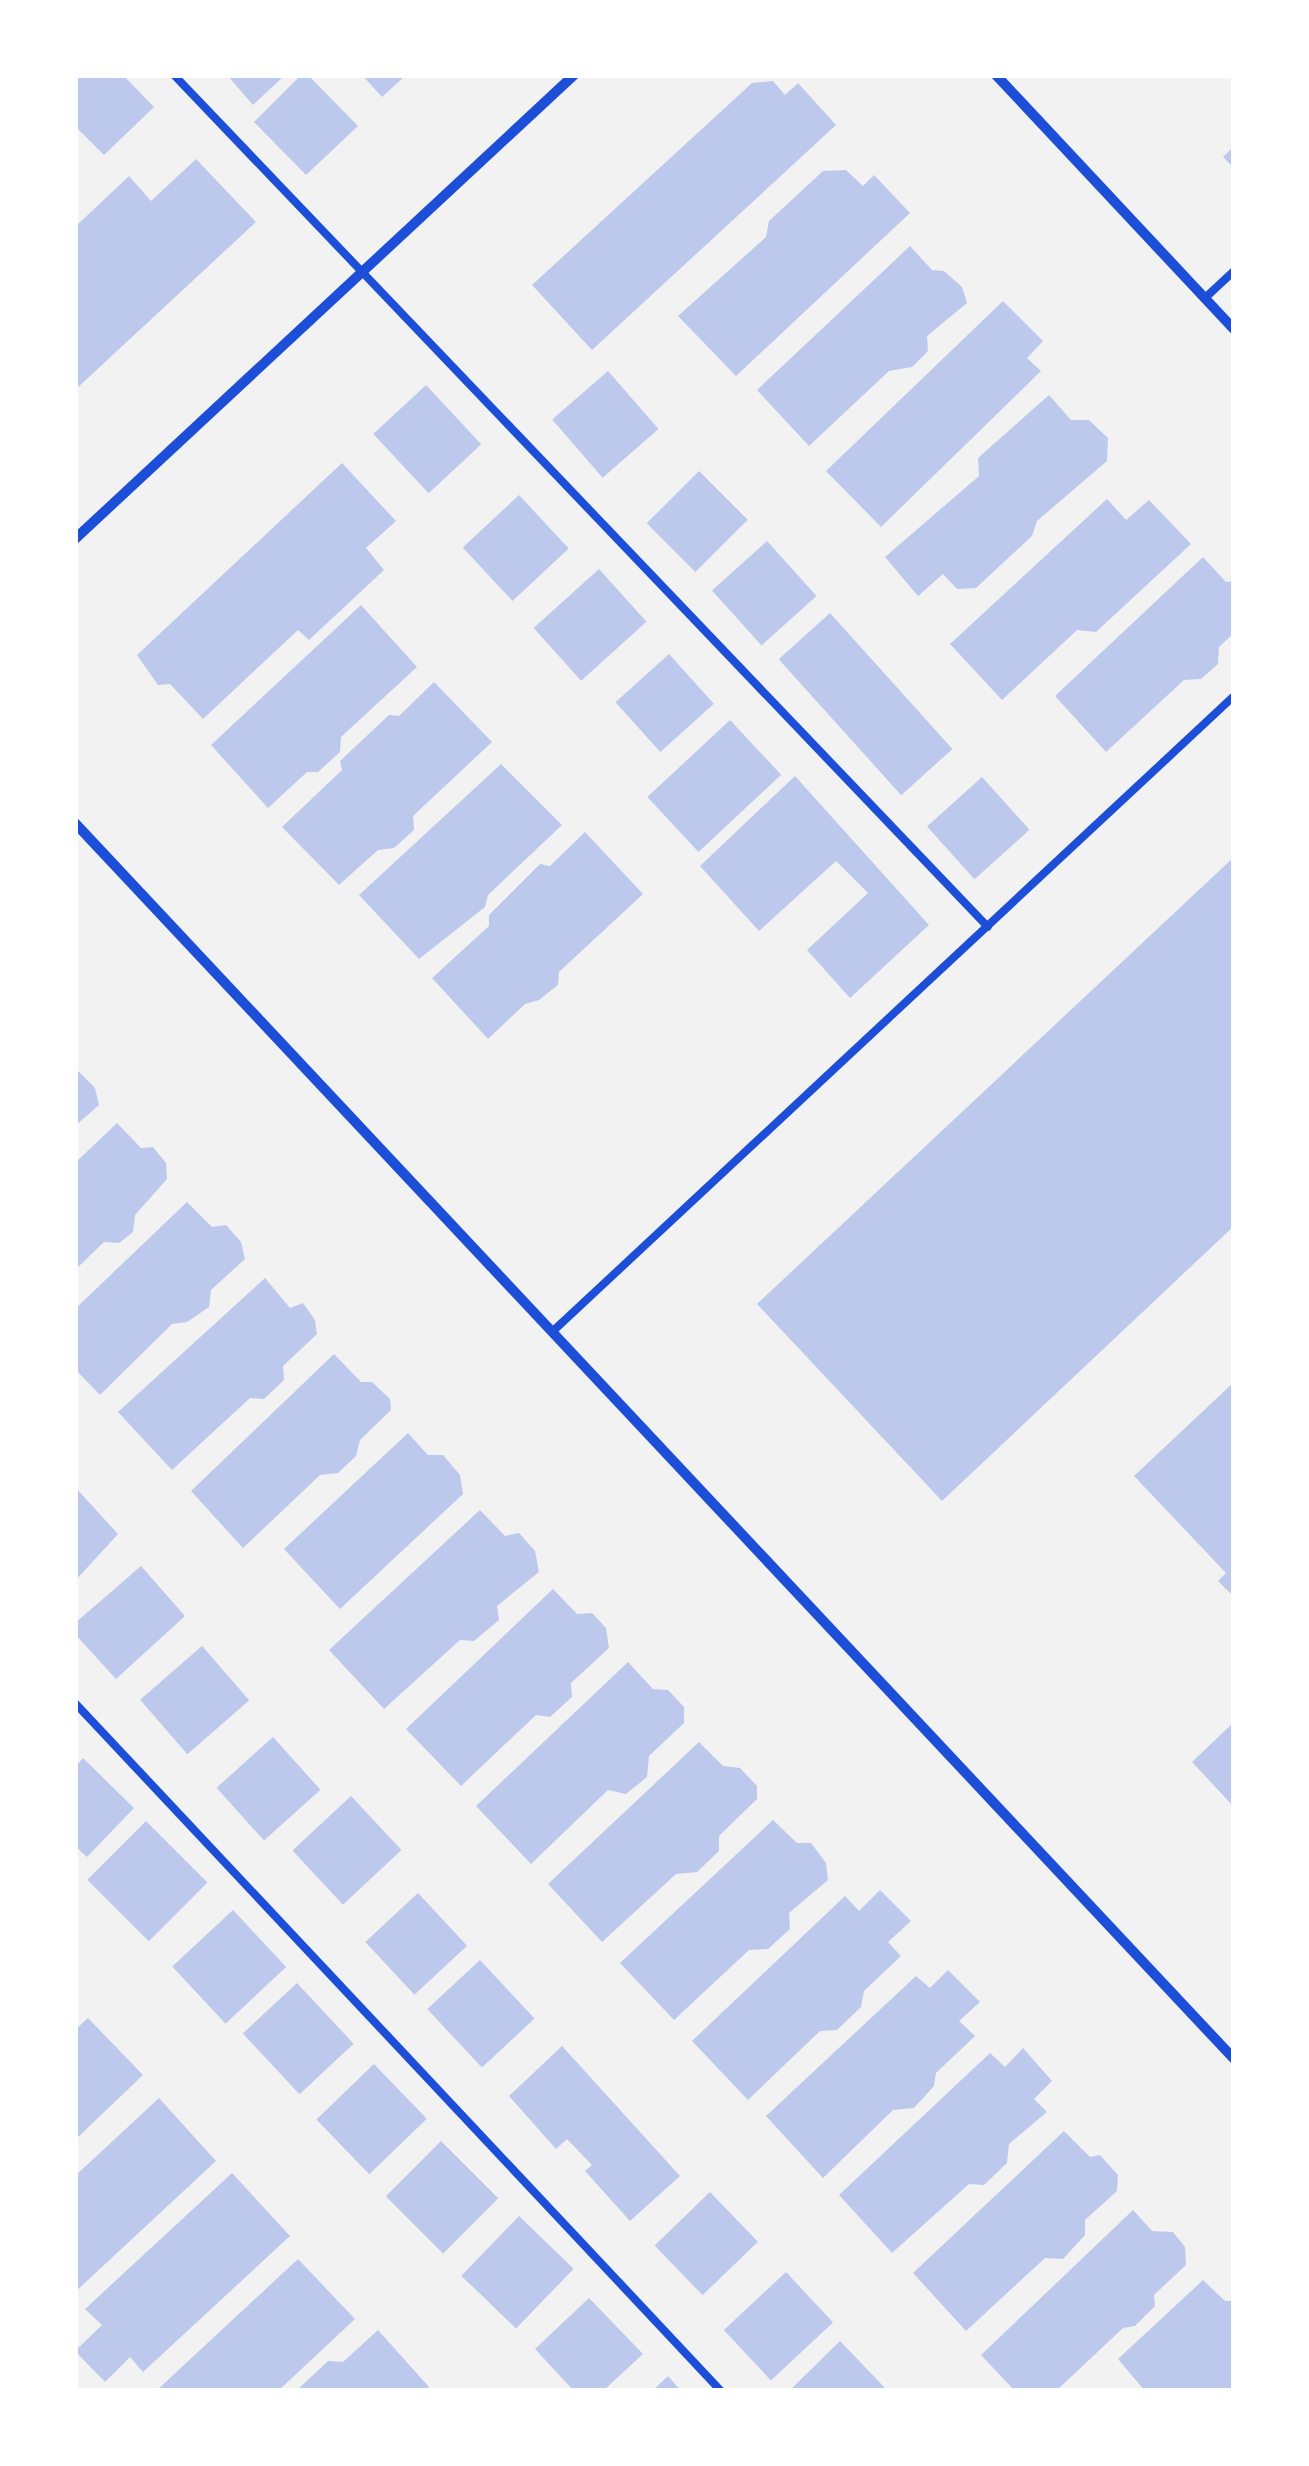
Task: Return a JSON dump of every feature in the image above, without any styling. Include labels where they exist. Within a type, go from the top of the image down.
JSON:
[{"type":"street","points":[[75,538],[574,75]]},
{"type":"street","points":[[996,75],[1234,328]]},
{"type":"street","points":[[75,824],[1234,2059]]},
{"type":"lane","points":[[174,75],[988,926]]},
{"type":"lane","points":[[1205,298],[1234,271]]},
{"type":"lane","points":[[552,1332],[1234,696]]},
{"type":"lane","points":[[75,1703],[721,2391]]},
{"type":"building","points":[[77,75],[123,75],[154,107],[104,155],[75,126]]},
{"type":"building","points":[[227,75],[285,75],[253,105]]},
{"type":"building","points":[[301,75],[308,75],[358,126],[306,175],[254,122]]},
{"type":"building","points":[[362,75],[406,75],[382,97]]},
{"type":"building","points":[[773,81],[785,95],[798,83],[836,125],[592,350],[532,285],[752,83]]},
{"type":"building","points":[[1234,146],[1234,168],[1223,157]]},
{"type":"building","points":[[196,159],[256,222],[75,390],[75,227],[129,176],[151,201]]},
{"type":"building","points":[[846,170],[863,186],[874,175],[910,213],[736,376],[678,316],[766,237],[769,221],[823,171]]},
{"type":"building","points":[[910,246],[932,270],[944,271],[962,287],[967,303],[927,336],[928,351],[912,367],[889,371],[809,446],[757,390]]},
{"type":"building","points":[[1003,301],[1043,341],[1027,358],[1041,371],[881,527],[826,471]]},
{"type":"building","points":[[608,371],[659,429],[603,478],[552,420]]},
{"type":"building","points":[[426,385],[481,444],[429,493],[373,434]]},
{"type":"building","points":[[1049,395],[1071,420],[1089,420],[1108,438],[1107,461],[1037,521],[1032,536],[976,588],[957,589],[943,574],[918,596],[885,557],[979,476],[978,458]]},
{"type":"building","points":[[342,463],[396,521],[366,548],[384,570],[309,640],[298,630],[203,719],[170,684],[158,685],[137,655]]},
{"type":"building","points":[[699,471],[748,520],[695,572],[647,523]]},
{"type":"building","points":[[519,495],[569,548],[512,601],[463,548]]},
{"type":"building","points":[[1107,499],[1126,520],[1149,500],[1191,544],[1096,632],[1077,630],[1002,700],[950,644]]},
{"type":"building","points":[[767,541],[817,596],[762,646],[712,591]]},
{"type":"building","points":[[1203,557],[1226,582],[1234,581],[1234,633],[1219,647],[1218,664],[1201,679],[1184,680],[1106,752],[1055,696]]},
{"type":"building","points":[[599,569],[647,622],[581,681],[534,628]]},
{"type":"building","points":[[361,605],[417,667],[341,737],[340,752],[318,772],[307,772],[268,808],[211,745]]},
{"type":"building","points":[[830,613],[952,749],[901,795],[779,659]]},
{"type":"building","points":[[669,654],[714,704],[660,752],[615,702]]},
{"type":"building","points":[[434,682],[492,742],[413,816],[414,830],[394,848],[378,850],[339,885],[282,827],[342,770],[340,761],[389,715],[399,716]]},
{"type":"building","points":[[730,720],[781,775],[699,852],[647,797]]},
{"type":"building","points":[[501,764],[562,825],[488,895],[485,907],[419,959],[359,895]]},
{"type":"building","points":[[795,776],[929,925],[850,998],[807,950],[868,893],[836,861],[759,931],[700,866]]},
{"type":"building","points":[[982,777],[1030,830],[975,879],[927,827]]},
{"type":"building","points":[[585,832],[643,894],[559,972],[558,985],[539,1000],[525,1004],[488,1039],[432,978],[489,926],[489,915],[540,864],[550,866]]},
{"type":"building","points":[[1234,857],[1234,1226],[942,1501],[757,1304]]},
{"type":"building","points":[[75,1068],[95,1088],[99,1105],[75,1126]]},
{"type":"building","points":[[117,1123],[141,1148],[153,1147],[166,1163],[167,1179],[135,1215],[133,1232],[119,1243],[104,1242],[75,1270],[75,1163]]},
{"type":"building","points":[[187,1202],[212,1227],[226,1225],[241,1242],[245,1259],[211,1290],[209,1307],[187,1322],[172,1324],[100,1395],[75,1369],[75,1309]]},
{"type":"building","points":[[265,1278],[290,1308],[303,1303],[315,1320],[317,1334],[283,1366],[284,1380],[264,1399],[250,1398],[172,1470],[118,1412]]},
{"type":"building","points":[[334,1354],[361,1382],[372,1382],[390,1399],[391,1410],[360,1440],[356,1456],[338,1473],[320,1475],[243,1548],[191,1491]]},
{"type":"building","points":[[1234,1382],[1234,1597],[1218,1581],[1226,1573],[1134,1476]]},
{"type":"building","points":[[408,1433],[428,1455],[443,1455],[460,1475],[463,1494],[340,1609],[284,1549]]},
{"type":"building","points":[[75,1487],[118,1534],[75,1581]]},
{"type":"building","points":[[480,1510],[505,1536],[519,1533],[535,1551],[539,1572],[497,1606],[499,1620],[474,1641],[460,1640],[384,1709],[329,1650]]},
{"type":"building","points":[[141,1566],[185,1616],[116,1679],[75,1634],[75,1623]]},
{"type":"building","points":[[553,1589],[577,1614],[592,1613],[606,1628],[609,1648],[571,1683],[572,1697],[550,1717],[536,1715],[461,1786],[406,1729]]},
{"type":"building","points":[[202,1646],[249,1700],[187,1754],[140,1700]]},
{"type":"building","points":[[628,1662],[653,1689],[668,1690],[684,1707],[684,1723],[649,1756],[647,1777],[626,1794],[608,1790],[531,1864],[476,1806]]},
{"type":"building","points":[[1234,1722],[1234,1807],[1192,1762]]},
{"type":"building","points":[[273,1737],[321,1790],[264,1841],[217,1788]]},
{"type":"building","points":[[699,1742],[723,1766],[740,1768],[757,1786],[757,1799],[719,1836],[719,1851],[697,1872],[676,1874],[602,1942],[548,1884]]},
{"type":"building","points":[[83,1758],[134,1808],[87,1857],[75,1846],[75,1767]]},
{"type":"building","points":[[351,1796],[401,1850],[343,1905],[292,1851]]},
{"type":"building","points":[[773,1820],[797,1843],[811,1843],[826,1863],[828,1880],[789,1913],[790,1929],[768,1949],[749,1950],[674,2020],[620,1963]]},
{"type":"building","points":[[146,1821],[208,1883],[149,1941],[87,1880]]},
{"type":"building","points":[[880,1890],[911,1921],[888,1942],[901,1956],[864,1991],[861,2007],[837,2030],[820,2031],[748,2100],[692,2041],[845,1896],[859,1911]]},
{"type":"building","points":[[418,1893],[467,1946],[414,1995],[365,1942]]},
{"type":"building","points":[[233,1910],[286,1967],[225,2024],[172,1967]]},
{"type":"building","points":[[480,1960],[535,2019],[482,2068],[427,2009]]},
{"type":"building","points":[[948,1970],[980,2002],[959,2021],[975,2036],[936,2073],[934,2086],[914,2108],[893,2110],[823,2178],[766,2116],[916,1976],[930,1988]]},
{"type":"building","points":[[297,1983],[354,2044],[299,2094],[243,2033]]},
{"type":"building","points":[[88,2018],[143,2075],[75,2140],[75,2030]]},
{"type":"building","points":[[562,2046],[680,2176],[630,2221],[585,2171],[592,2165],[567,2139],[556,2149],[509,2096]]},
{"type":"building","points":[[1023,2048],[1052,2081],[1034,2099],[1047,2112],[1009,2144],[1007,2163],[984,2185],[969,2184],[892,2253],[839,2195],[990,2053],[1005,2067]]},
{"type":"building","points":[[374,2064],[427,2119],[369,2174],[316,2120]]},
{"type":"building","points":[[159,2098],[216,2161],[75,2292],[75,2176]]},
{"type":"building","points":[[1064,2131],[1090,2157],[1100,2155],[1118,2175],[1117,2191],[1085,2220],[1085,2235],[1063,2259],[1045,2258],[966,2331],[913,2273]]},
{"type":"building","points":[[441,2141],[498,2198],[443,2253],[386,2196]]},
{"type":"building","points":[[232,2173],[290,2236],[143,2372],[130,2357],[105,2382],[75,2351],[102,2325],[85,2309]]},
{"type":"building","points":[[710,2192],[758,2242],[703,2295],[655,2245]]},
{"type":"building","points":[[1133,2210],[1152,2231],[1173,2232],[1185,2247],[1186,2265],[1154,2295],[1155,2306],[1135,2326],[1123,2328],[1056,2391],[1015,2391],[981,2355]]},
{"type":"building","points":[[519,2216],[574,2269],[516,2328],[461,2276]]},
{"type":"building","points":[[298,2259],[355,2319],[278,2391],[156,2391]]},
{"type":"building","points":[[786,2272],[833,2322],[771,2380],[724,2330]]},
{"type":"building","points":[[1203,2280],[1225,2301],[1234,2301],[1234,2391],[1145,2391],[1118,2359]]},
{"type":"building","points":[[589,2298],[643,2354],[603,2391],[574,2391],[535,2349]]},
{"type":"building","points":[[378,2330],[429,2387],[424,2391],[296,2391],[328,2361],[343,2362]]},
{"type":"building","points":[[840,2341],[888,2391],[789,2391]]},
{"type":"building","points":[[668,2376],[681,2391],[652,2391]]}]
